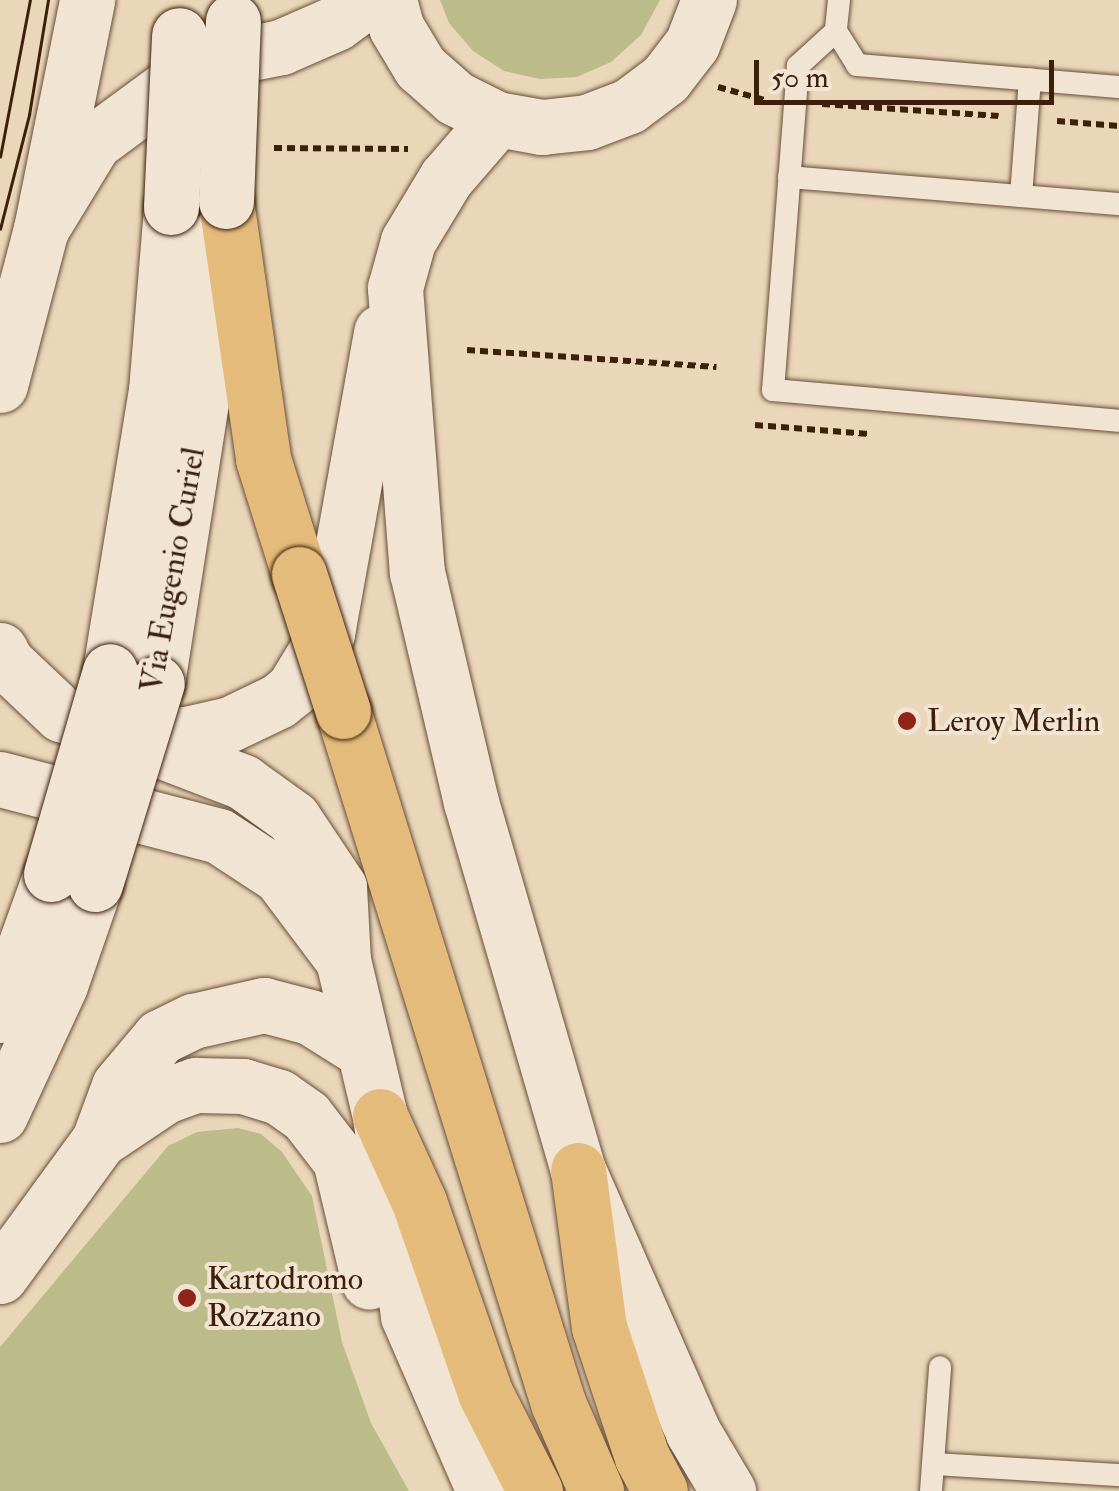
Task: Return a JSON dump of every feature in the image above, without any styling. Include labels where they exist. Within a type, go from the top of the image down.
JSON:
[{"type":"highway","points":[[226,200],[263,459],[558,1404],[596,1491]]},
{"type":"highway","points":[[380,1116],[419,1202],[486,1395],[487,1491]]},
{"type":"highway","points":[[578,1170],[598,1327],[642,1457],[660,1491]]},
{"type":"main road","points":[[0,423],[4,371],[41,230],[86,0]]},
{"type":"main road","points":[[41,230],[94,142],[186,74],[202,64],[281,47],[336,23],[368,0]]},
{"type":"main road","points":[[389,0],[396,26],[420,67],[455,98],[497,119],[542,127],[587,122],[629,106],[664,80],[692,44],[709,0]]},
{"type":"main road","name":"Via Eugenio Curiel","points":[[0,1115],[60,985],[73,879],[133,677],[206,369],[226,200],[233,10]]},
{"type":"main road","name":"Via Eugenio Curiel","points":[[133,677],[171,207],[180,17]]},
{"type":"main road","points":[[126,738],[186,734],[230,724],[278,700],[292,688],[328,633],[376,345],[408,242],[446,178],[497,119]]},
{"type":"main road","points":[[395,288],[418,572],[471,802],[578,1170],[693,1432],[728,1491]]},
{"type":"main road","points":[[0,650],[6,662],[62,714]]},
{"type":"main road","points":[[0,698],[62,714],[244,782],[294,818],[339,887],[344,960],[380,1116]]},
{"type":"main road","points":[[0,779],[220,836],[280,876],[344,960]]},
{"type":"main road","name":"Via Eugenio Curiel","points":[[0,1014],[73,879]]},
{"type":"main road","points":[[0,1276],[99,1140],[119,1086],[160,1037],[194,1021],[264,1005],[310,1017],[364,1051]]},
{"type":"main road","points":[[99,1140],[165,1096],[196,1085],[256,1088],[279,1097],[306,1116],[334,1148],[344,1168],[378,1332],[393,1377],[487,1491]]},
{"type":"lane","points":[[839,0],[836,31],[856,65],[1119,86]]},
{"type":"lane","points":[[836,31],[798,66],[772,390],[1119,421]]},
{"type":"lane","points":[[1021,196],[1030,79]]},
{"type":"lane","points":[[789,177],[1119,204]]},
{"type":"lane","points":[[931,1491],[940,1367]]},
{"type":"lane","points":[[933,1464],[1119,1476]]},
{"type":"path","points":[[718,88],[795,102],[1119,126]]},
{"type":"path","points":[[467,350],[716,367]]},
{"type":"green space","points":[[440,0],[660,0],[641,35],[611,62],[577,77],[540,79],[504,71],[473,51],[449,23]]},
{"type":"green space","name":"Kartodromo Rozzano","points":[[238,1128],[261,1134],[282,1152],[312,1196],[342,1342],[371,1423],[409,1491],[0,1491],[0,1347],[168,1146],[197,1132]]},
{"type":"tram line","points":[[0,157],[30,0]]},
{"type":"tram line","points":[[0,229],[29,115],[48,0]]},
{"type":"place","name":"Leroy Merlin","points":[[907,721]]},
{"type":"place","name":"Kartodromo Rozzano","points":[[187,1298]]}]
